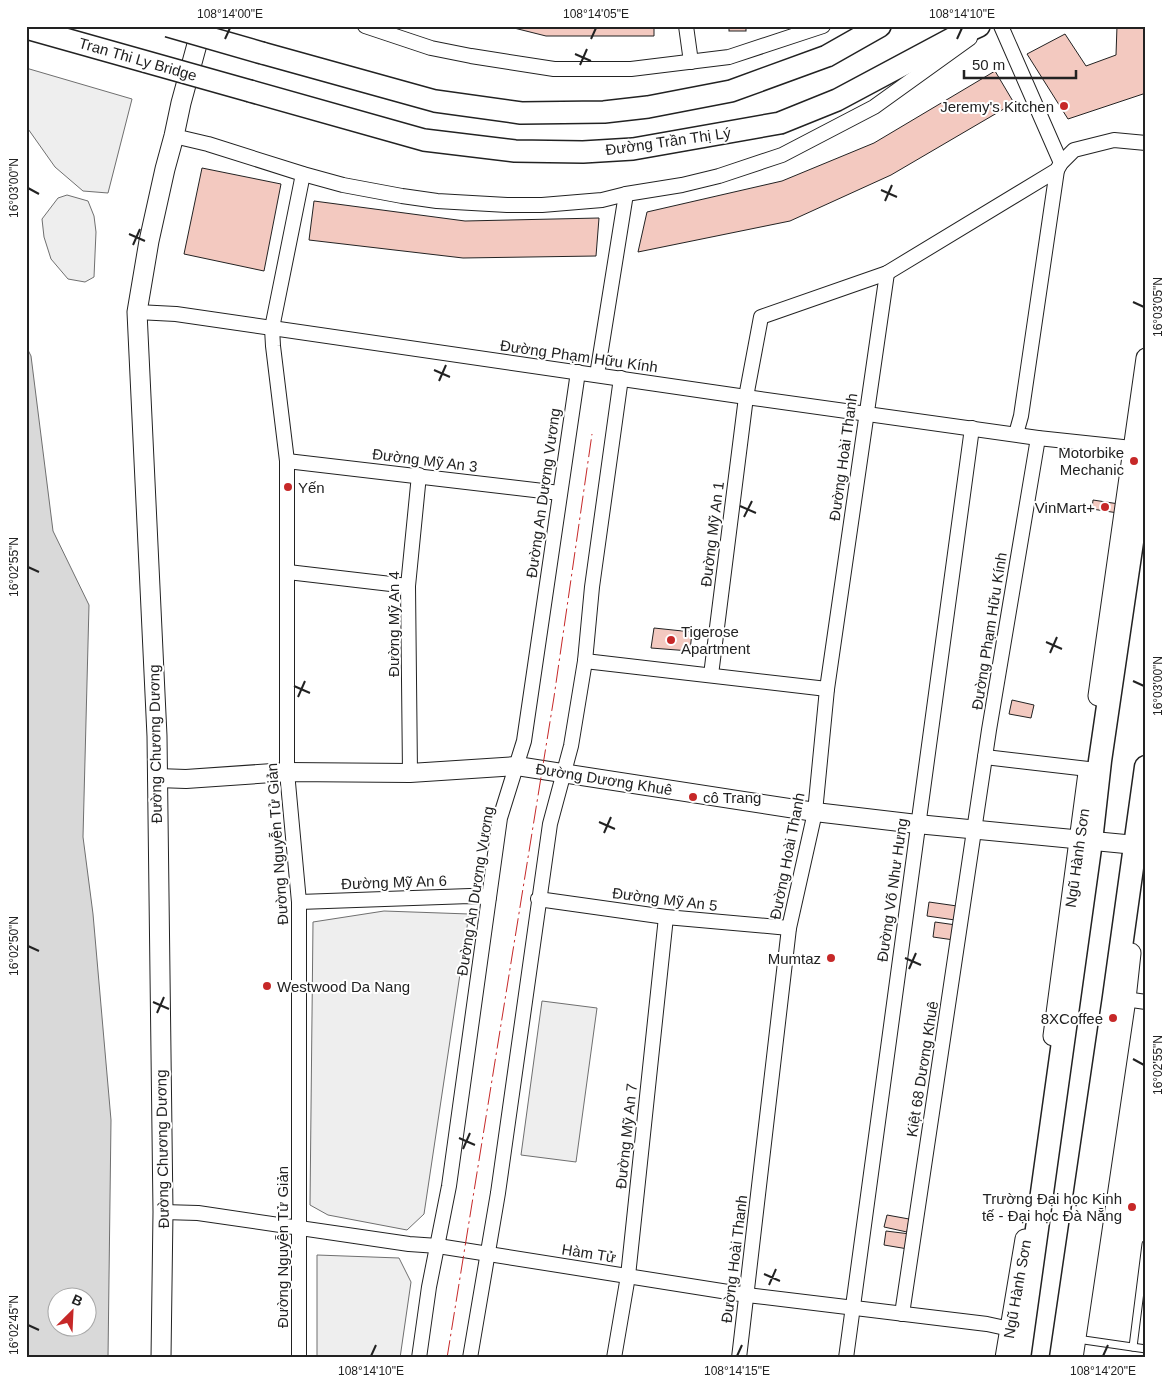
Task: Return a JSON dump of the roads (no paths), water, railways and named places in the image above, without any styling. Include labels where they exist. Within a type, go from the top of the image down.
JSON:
[{"type":"highway","name":"Ngũ Hành Sơn","points":[[1019,1358],[1016,1330],[1085,841],[1100,761],[1139,447]]},
{"type":"highway","points":[[1068,1348],[1120,998],[1129,882],[1142,842],[1146,767]]},
{"type":"main road","points":[[168,26],[435,101],[521,113],[604,112],[684,101],[731,91],[827,56],[880,26]]},
{"type":"main road","name":"Đường Chương Dương","points":[[161,1358],[163,1212],[157,736],[137,312],[149,240],[181,103],[202,26]]},
{"type":"main road","name":"Đường Trần Thị Lý","points":[[250,91],[424,140],[516,151],[583,152],[633,149],[780,123],[837,100],[954,37],[979,26]]},
{"type":"main road","name":"Tran Thi Ly Bridge","points":[[26,28],[250,91]]},
{"type":"main road","name":"Ngũ Hành Sơn","points":[[1085,841],[1088,769],[1139,447],[1146,358]]},
{"type":"main road","points":[[1120,998],[1142,842]]},
{"type":"main road","name":"Ngũ Hành Sơn","points":[[1005,1358],[1016,1330]]},
{"type":"street","points":[[366,26],[381,28],[439,49],[511,63],[554,68],[631,69],[729,56],[823,26]]},
{"type":"street","points":[[686,26],[691,62]]},
{"type":"street","points":[[174,136],[208,144],[303,174],[384,193],[437,201],[471,204],[542,205],[602,200],[691,183],[782,156],[874,108],[986,26]]},
{"type":"street","points":[[1001,26],[1059,166],[1021,416],[1016,434]]},
{"type":"street","points":[[887,273],[1059,166],[1074,150],[1114,140],[1146,143]]},
{"type":"street","name":"Đường Nguyễn Tử Giản","points":[[299,1358],[299,902],[287,772],[287,461],[272,328],[303,174]]},
{"type":"street","points":[[597,374],[626,194]]},
{"type":"street","name":"Đường Mỹ An 1","points":[[711,675],[746,398],[761,317],[887,273]]},
{"type":"street","name":"Đường Hoài Thanh","points":[[739,1358],[789,928],[815,812],[827,690],[887,273]]},
{"type":"street","name":"Đường Phạm Hữu Kính","points":[[137,312],[176,314],[597,374],[746,398],[1038,438],[1139,447]]},
{"type":"street","name":"Đường An Dương Vương","points":[[419,1358],[429,1287],[449,1186],[500,818],[524,741],[578,372]]},
{"type":"street","points":[[470,1358],[479,1295],[488,1254],[550,824],[571,746],[585,661],[592,587],[621,378]]},
{"type":"street","name":"Đường Võ Như Hưng","points":[[846,1358],[972,428]]},
{"type":"street","name":"Đường Phạm Hữu Kính","points":[[974,830],[1038,438]]},
{"type":"street","name":"Đường Mỹ An 3","points":[[287,461],[560,493]]},
{"type":"street","name":"Đường Mỹ An 4","points":[[410,773],[408,586],[419,475]]},
{"type":"street","points":[[288,572],[408,586]]},
{"type":"street","points":[[585,661],[827,690]]},
{"type":"street","points":[[985,757],[1088,769]]},
{"type":"street","name":"Đường Dương Khuê","points":[[157,778],[186,779],[287,772],[410,773],[517,766],[815,812],[1085,841],[1142,842]]},
{"type":"street","name":"Kiệt 68 Dương Khuê","points":[[902,1314],[974,830]]},
{"type":"street","name":"Đường Mỹ An 6","points":[[299,902],[470,896],[490,897]]},
{"type":"street","name":"Đường Mỹ An 5","points":[[538,899],[666,917],[789,928]]},
{"type":"street","name":"Đường Mỹ An 7","points":[[614,1358],[628,1276],[666,917]]},
{"type":"street","points":[[1120,998],[1146,1002]]},
{"type":"street","name":"Hàm Tử","points":[[163,1212],[198,1213],[409,1244],[438,1246],[747,1294],[987,1324],[1016,1330]]},
{"type":"lane","points":[[1133,1347],[1146,1244]]},
{"type":"lane","points":[[1068,1348],[1133,1347],[1146,1349]]},
{"type":"place","name":"Jeremy's Kitchen","points":[[1064,106]]},
{"type":"place","name":"Motorbike Mechanic","points":[[1134,461]]},
{"type":"place","name":"Yến","points":[[288,487]]},
{"type":"place","name":"VinMart+","points":[[1105,507]]},
{"type":"place","name":"Tigerose Apartment","points":[[671,640]]},
{"type":"place","name":"cô Trang","points":[[693,797]]},
{"type":"place","name":"Mumtaz","points":[[831,958]]},
{"type":"place","name":"Westwood Da Nang","points":[[267,986]]},
{"type":"place","name":"8XCoffee","points":[[1113,1018]]},
{"type":"place","name":"Trường Đại học Kinh tế - Đại học Đà Nẵng","points":[[1132,1207]]}]
